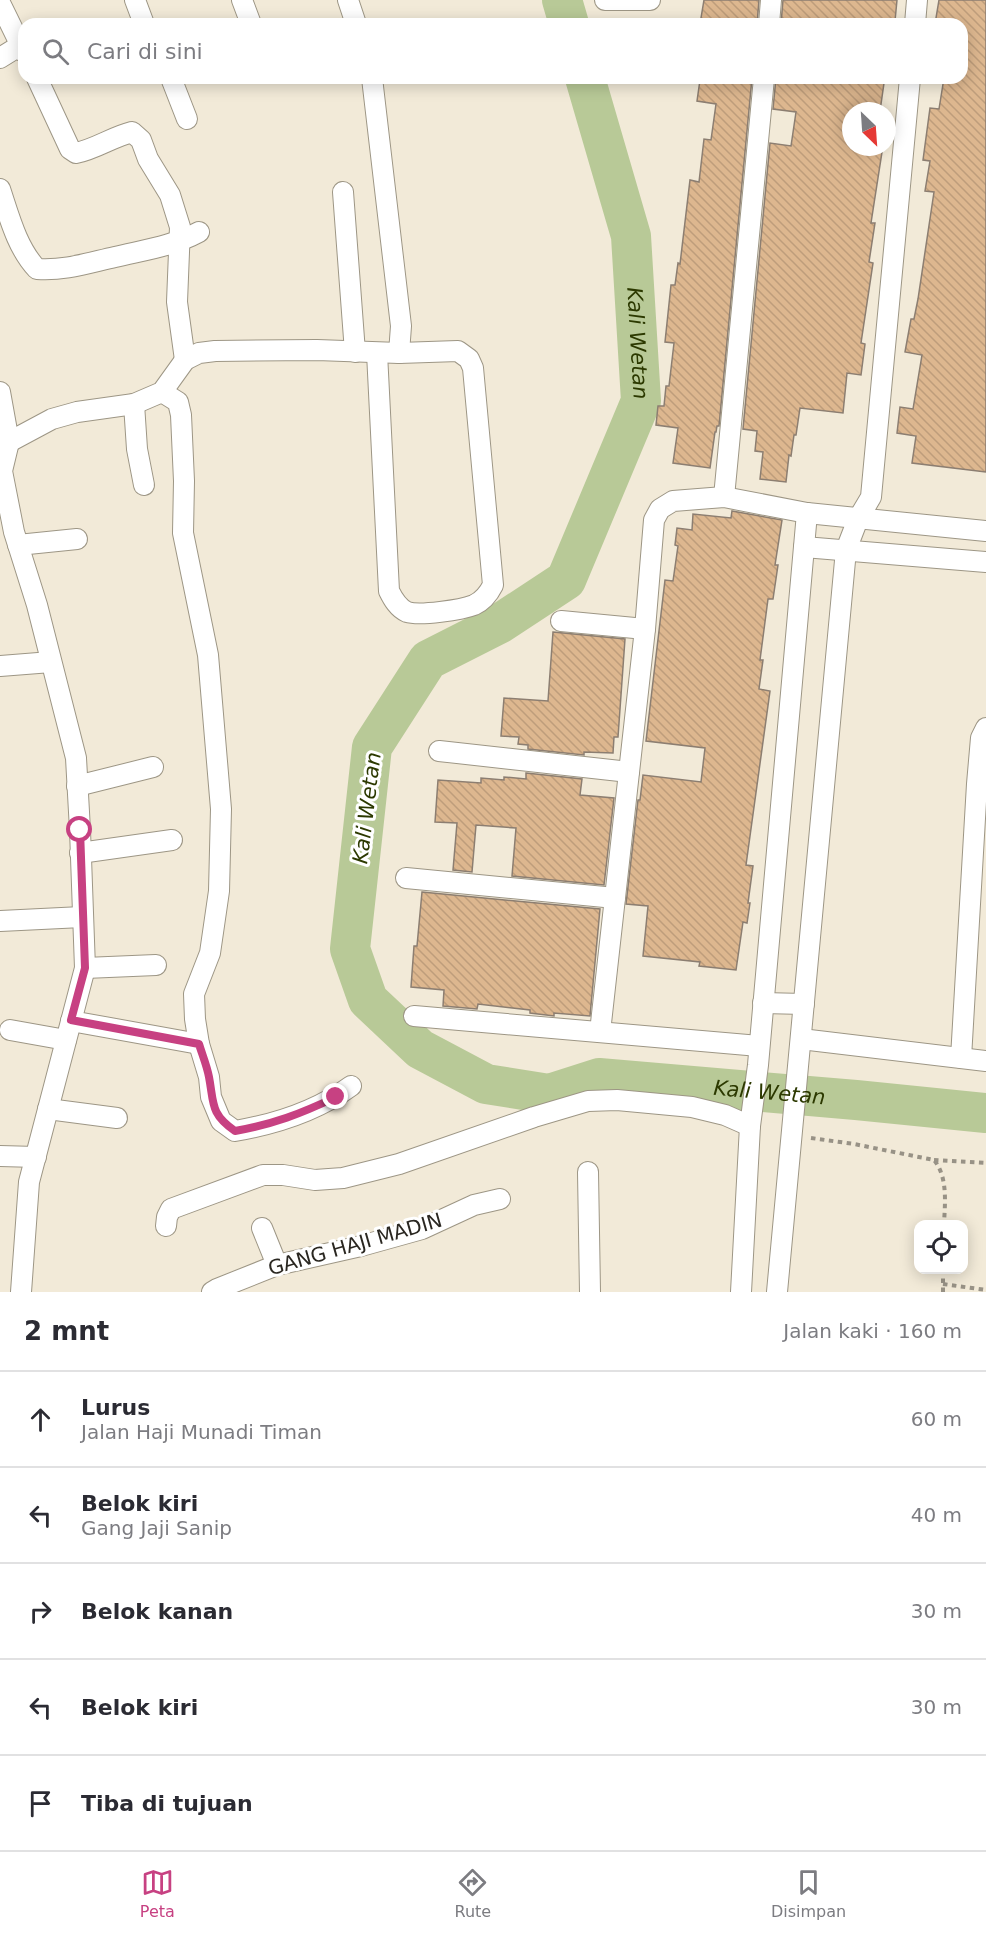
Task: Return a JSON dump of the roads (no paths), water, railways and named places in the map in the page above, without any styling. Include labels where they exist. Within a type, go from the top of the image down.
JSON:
[{"type":"street","points":[[135,0],[142,18]]},
{"type":"street","points":[[242,0],[249,18]]},
{"type":"street","points":[[348,0],[354,18]]},
{"type":"street","points":[[605,0],[650,0]]},
{"type":"street","points":[[770,18],[771,0]]},
{"type":"street","points":[[916,18],[917,0]]},
{"type":"street","points":[[0,3],[18,41]]},
{"type":"street","points":[[0,58],[18,51]]},
{"type":"street","points":[[40,84],[70,148],[76,153],[85,151],[118,135],[132,132],[141,140],[148,159],[170,195],[180,227],[177,302],[185,360]]},
{"type":"street","points":[[173,84],[187,119]]},
{"type":"street","points":[[373,84],[401,326],[399,353]]},
{"type":"street","points":[[724,497],[763,84]]},
{"type":"street","points":[[777,1292],[846,550],[858,519],[871,497],[909,84]]},
{"type":"street","points":[[0,189],[11,223],[28,260],[37,269],[49,270],[78,266],[180,242],[199,232]]},
{"type":"street","points":[[342,192],[355,352]]},
{"type":"street","points":[[9,442],[52,419],[77,412],[134,404],[162,392],[185,360],[199,353],[317,350],[389,351],[399,353],[458,351],[469,359],[473,368],[493,585],[489,594],[475,605],[426,614],[407,612],[395,603],[389,591],[377,352]]},
{"type":"street","points":[[0,392],[9,442],[1,472],[18,545],[37,605],[75,758],[85,968],[29,1182],[21,1292]]},
{"type":"street","points":[[162,392],[178,402],[181,415],[184,481],[183,533],[208,655],[221,809],[219,891],[210,953],[194,994],[199,1044],[209,1077],[211,1096],[220,1122],[235,1131],[260,1127],[295,1116],[336,1097],[351,1086]]},
{"type":"street","points":[[134,404],[137,449],[144,484]]},
{"type":"street","points":[[600,1032],[645,629],[654,520],[660,509],[672,501],[724,497],[807,513],[986,531]]},
{"type":"street","points":[[741,1292],[751,1118],[807,513]]},
{"type":"street","points":[[18,545],[77,539]]},
{"type":"street","points":[[804,547],[986,562]]},
{"type":"street","points":[[561,621],[645,629]]},
{"type":"street","points":[[0,666],[51,662]]},
{"type":"street","points":[[961,1058],[977,940],[981,738],[986,728]]},
{"type":"street","points":[[439,751],[629,772]]},
{"type":"street","points":[[77,786],[153,767]]},
{"type":"street","points":[[81,853],[172,840]]},
{"type":"street","points":[[406,878],[615,898]]},
{"type":"street","points":[[0,921],[82,918]]},
{"type":"street","points":[[85,968],[156,965]]},
{"type":"street","points":[[763,1003],[804,1004]]},
{"type":"street","points":[[414,1016],[600,1032],[758,1056]]},
{"type":"street","points":[[71,1020],[199,1044]]},
{"type":"street","points":[[10,1030],[66,1040]]},
{"type":"street","points":[[800,1048],[986,1061]]},
{"type":"street","points":[[166,1226],[171,1209],[263,1175],[284,1175],[315,1180],[343,1178],[399,1164],[534,1117],[588,1101],[638,1101],[692,1107],[751,1118]]},
{"type":"street","points":[[48,1109],[117,1118]]},
{"type":"street","points":[[0,1156],[36,1157]]},
{"type":"street","points":[[588,1172],[590,1292]]},
{"type":"street","name":"GANG HAJI MADIN","points":[[212,1292],[277,1265],[361,1246],[422,1229],[474,1205],[500,1199]]},
{"type":"street","points":[[262,1228],[277,1265]]},
{"type":"waterway","name":"Kali Wetan","points":[[562,0],[567,18]]},
{"type":"waterway","name":"Kali Wetan","points":[[587,84],[631,236],[641,401],[566,580],[499,624],[428,660],[372,747],[350,949],[368,1000],[420,1049],[486,1084],[549,1094],[599,1078],[986,1113]]}]
